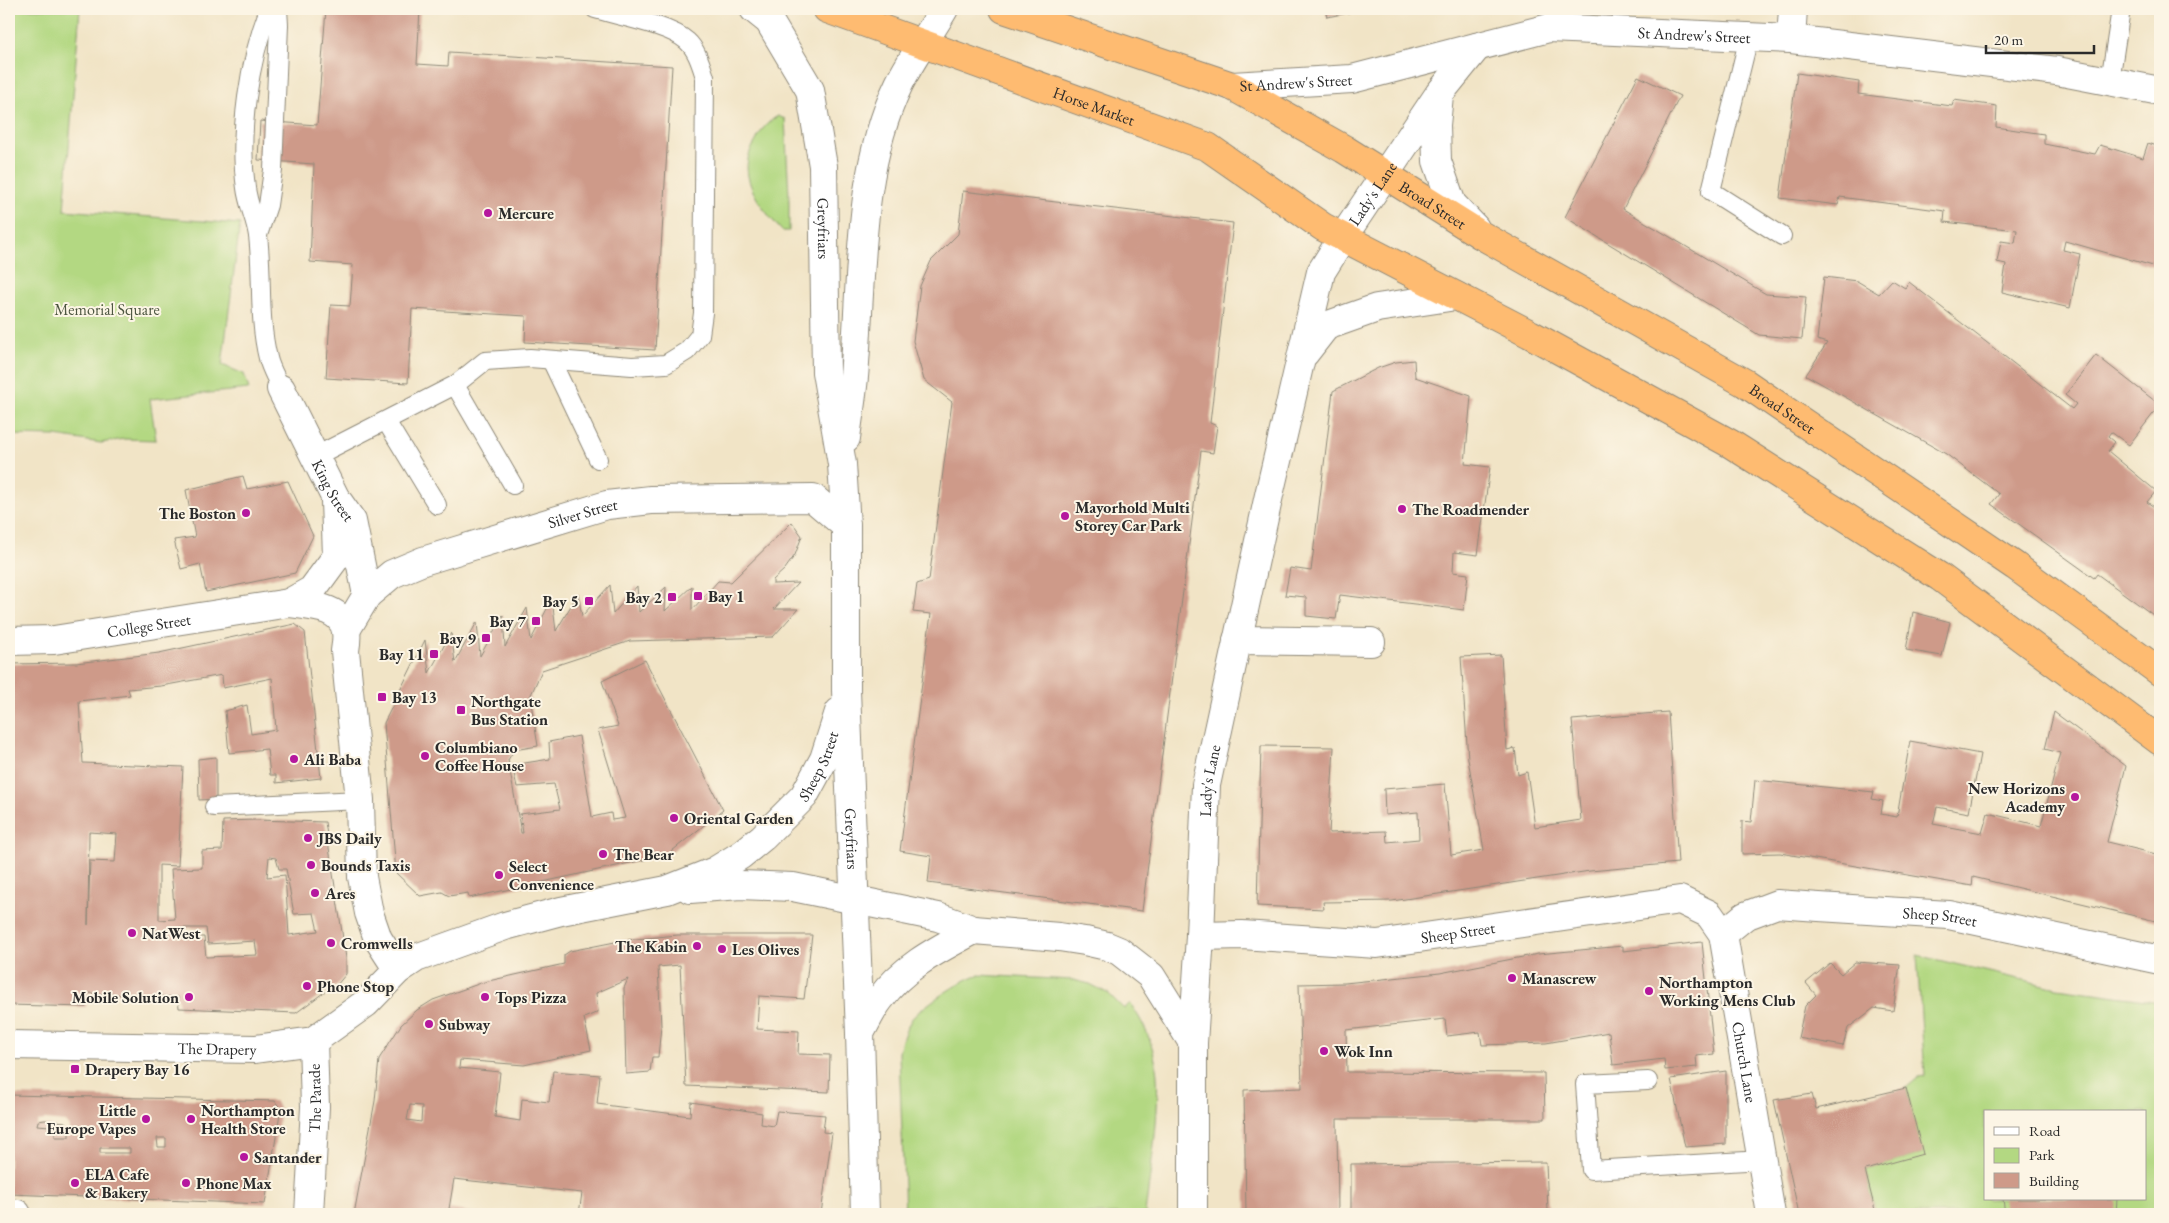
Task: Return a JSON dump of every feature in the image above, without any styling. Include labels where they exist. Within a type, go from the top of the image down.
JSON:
[{"type":"highway","name":"Horse Market","points":[[827,9],[1208,147],[1323,227],[1530,334],[1740,449],[1940,577],[2160,741]]},
{"type":"highway","points":[[1004,9],[1232,86],[1344,149],[1385,175]]},
{"type":"highway","name":"Broad Street","points":[[1385,175],[1481,236],[1745,383],[2015,566],[2160,672]]},
{"type":"street","name":"Greyfriars","points":[[754,9],[769,20],[810,90],[823,166],[826,372],[842,464],[846,526],[846,690],[860,1033],[865,1214]]},
{"type":"street","name":"Greyfriars","points":[[842,464],[855,365],[860,279],[870,181],[882,132],[899,84],[944,9]]},
{"type":"street","points":[[1791,39],[1793,9]]},
{"type":"street","name":"St Andrew's Street","points":[[1232,86],[1352,79],[1549,28],[1791,39],[2057,71],[2160,92]]},
{"type":"street","name":"Lady's Lane","points":[[1193,1214],[1193,1043],[1200,936],[1206,785],[1321,272],[1342,237],[1439,94],[1477,46]]},
{"type":"street","points":[[1439,94],[1436,125],[1437,161],[1452,204],[1481,236]]},
{"type":"street","name":"Lady's Lane","points":[[1302,356],[1326,326],[1377,308],[1456,296]]},
{"type":"street","name":"King Street","points":[[281,389],[335,497],[352,521],[367,595]]},
{"type":"street","name":"College Street","points":[[289,604],[312,590],[337,556],[335,497]]},
{"type":"street","name":"Silver Street","points":[[346,630],[367,595],[392,574],[423,561],[607,505],[651,500],[813,498],[846,526]]},
{"type":"street","name":"College Street","points":[[9,641],[54,640],[289,604],[319,607],[339,616],[346,630]]},
{"type":"street","points":[[346,630],[345,651],[360,800],[362,877],[369,912],[378,939],[398,970]]},
{"type":"street","points":[[1237,640],[1372,642]]},
{"type":"street","name":"Sheep Street","points":[[667,890],[715,871],[740,855],[763,837],[804,796],[824,759],[846,690]]},
{"type":"street","name":"Sheep Street","points":[[398,970],[416,958],[505,926],[561,911],[667,890],[740,885],[793,887],[855,901]]},
{"type":"street","name":"Sheep Street","points":[[1200,936],[1242,935],[1377,944],[1680,900],[1716,924],[1777,904],[1950,915],[2160,960]]},
{"type":"street","points":[[855,901],[938,917],[974,930],[1085,941],[1119,951],[1151,976],[1193,1043]]},
{"type":"street","name":"Church Lane","points":[[1716,924],[1763,1160],[1771,1214]]},
{"type":"street","points":[[860,1033],[879,999],[899,976],[916,963],[974,930]]},
{"type":"street","name":"The Drapery","points":[[9,1046],[255,1049],[313,1041],[366,1003],[398,970]]},
{"type":"street","name":"The Parade","points":[[309,1214],[315,1107],[313,1041]]},
{"type":"street","points":[[9,1214],[17,1214]]},
{"type":"lane","points":[[269,9],[262,25],[246,94],[246,189],[258,235],[263,328],[268,360],[281,389]]},
{"type":"lane","points":[[258,235],[268,206],[273,170],[279,26],[278,9]]},
{"type":"lane","points":[[314,457],[455,385],[485,362],[530,358],[632,366],[666,364],[687,351],[700,335],[703,314],[705,77],[698,57],[687,41],[668,30],[595,9]]},
{"type":"lane","points":[[2110,81],[2120,9]]},
{"type":"lane","points":[[1749,37],[1711,191],[1782,236]]},
{"type":"lane","points":[[551,360],[598,458]]},
{"type":"lane","points":[[455,385],[513,484]]},
{"type":"lane","points":[[386,421],[437,505]]},
{"type":"lane","points":[[214,807],[360,800]]},
{"type":"lane","points":[[1648,1081],[1586,1084],[1591,1170],[1763,1160]]},
{"type":"green space","name":"Memorial Square","points":[[9,9],[80,9],[64,210],[240,224],[222,365],[244,374],[249,389],[150,399],[156,440],[124,439],[101,443],[56,436],[9,435]]},
{"type":"green space","points":[[778,116],[785,119],[789,231],[782,231],[762,206],[751,186],[747,166],[749,155],[760,133]]},
{"type":"green space","points":[[1917,955],[2057,988],[2160,1002],[2160,1214],[1876,1214],[1865,1170],[1922,1154],[1906,1088],[1919,1077],[1925,1076]]},
{"type":"green space","points":[[978,975],[1073,980],[1090,984],[1109,994],[1124,1009],[1130,1003],[1148,1034],[1157,1072],[1157,1112],[1145,1214],[905,1214],[899,1053],[902,1040],[911,1020],[923,1008],[952,988]]},
{"type":"building","name":"Mercure","points":[[326,9],[420,9],[417,64],[448,66],[449,52],[672,66],[655,350],[525,342],[526,316],[412,309],[408,383],[326,378],[331,305],[350,306],[353,265],[310,262],[314,164],[258,160],[260,121],[317,125]]},
{"type":"building","points":[[1325,9],[1362,9],[1363,10],[1327,17]]},
{"type":"building","points":[[1797,73],[1859,82],[1858,94],[1952,106],[1954,100],[1997,106],[1996,127],[2044,134],[2044,144],[2095,154],[2100,145],[2143,158],[2148,143],[2160,147],[2160,268],[2065,241],[2063,250],[2080,254],[2070,308],[2002,292],[2006,264],[1997,262],[2001,241],[2015,243],[2017,230],[1944,222],[1945,211],[1840,197],[1838,205],[1780,198]]},
{"type":"building","points":[[1638,76],[1680,96],[1623,209],[1766,294],[1806,297],[1802,339],[1759,335],[1565,217]]},
{"type":"building","name":"Mayorhold Multi Storey Car Park","points":[[963,191],[1233,223],[1210,423],[1217,426],[1213,453],[1201,451],[1142,911],[928,883],[931,856],[900,851],[931,614],[913,612],[917,584],[929,580],[952,402],[924,380],[913,341],[920,286],[931,261],[958,234]]},
{"type":"building","points":[[1824,277],[1857,281],[1879,294],[1892,280],[1905,288],[1909,282],[2072,409],[2076,404],[2065,395],[2096,355],[2160,405],[2129,445],[2111,432],[2108,436],[2115,442],[2108,451],[2156,491],[2147,502],[2157,509],[2160,506],[2160,620],[2097,574],[2094,578],[1991,504],[1999,494],[1946,454],[1806,375],[1827,343],[1817,340]]},
{"type":"building","name":"The Roadmender","points":[[1414,360],[1415,377],[1471,396],[1465,464],[1490,467],[1478,555],[1454,552],[1453,572],[1468,574],[1464,610],[1340,595],[1336,619],[1306,616],[1306,597],[1285,595],[1290,568],[1311,571],[1333,391],[1378,368],[1396,362]]},
{"type":"building","name":"The Boston","points":[[243,476],[247,489],[288,481],[313,536],[295,573],[206,592],[200,564],[181,569],[174,540],[195,537],[186,490]]},
{"type":"building","name":"Northgate Bus Station","points":[[792,522],[802,536],[795,555],[785,569],[773,580],[773,584],[798,583],[774,609],[798,609],[773,637],[630,641],[542,670],[530,697],[538,746],[514,750],[508,760],[521,833],[523,833],[520,814],[560,809],[554,784],[517,787],[512,765],[550,759],[549,742],[579,736],[592,817],[611,813],[612,820],[625,818],[598,730],[618,726],[602,681],[645,660],[723,810],[667,855],[469,898],[468,893],[449,896],[442,892],[420,896],[396,873],[384,723],[425,640],[429,673],[451,633],[455,662],[477,622],[480,656],[503,615],[505,647],[527,608],[531,640],[552,599],[556,631],[578,594],[582,616],[610,585],[613,614],[637,586],[639,612],[666,587],[665,611],[692,586],[692,610],[718,581],[731,582]]},
{"type":"building","points":[[1913,612],[1950,622],[1942,656],[1906,650]]},
{"type":"building","points":[[295,624],[305,632],[321,778],[276,783],[276,775],[270,775],[267,749],[229,753],[225,711],[247,705],[251,734],[276,730],[272,678],[223,688],[222,675],[161,686],[128,689],[130,695],[79,701],[83,763],[183,767],[178,866],[159,865],[159,920],[175,919],[171,869],[202,868],[202,851],[222,850],[223,821],[325,822],[346,958],[346,974],[336,986],[327,990],[296,1013],[179,1008],[178,997],[87,993],[86,1007],[9,1005],[9,664],[76,663],[159,653]],"holes":[[[89,832],[117,834],[115,862],[90,861],[88,925]],[[269,857],[276,858],[279,869],[286,869],[294,914],[314,913],[318,931],[289,935],[285,875],[267,877]],[[176,928],[206,928],[208,944],[255,941],[257,955],[206,957],[204,937],[176,937]]]},
{"type":"building","points":[[1501,655],[1507,750],[1515,748],[1518,775],[1527,772],[1535,827],[1581,820],[1572,720],[1668,712],[1678,863],[1590,871],[1392,901],[1323,902],[1324,909],[1257,906],[1261,746],[1334,747],[1329,833],[1386,831],[1387,842],[1419,839],[1418,812],[1385,815],[1384,789],[1445,784],[1451,855],[1484,850],[1468,759],[1461,657]]},
{"type":"building","points":[[2054,712],[2126,766],[2107,842],[2160,855],[2160,922],[1973,877],[1972,886],[1780,853],[1742,854],[1742,821],[1751,822],[1755,780],[1874,792],[1872,799],[1883,801],[1881,814],[1897,817],[1910,741],[1980,754],[1969,813],[1937,807],[1933,824],[1982,833],[1988,813],[2041,826],[2060,753],[2045,749]]},
{"type":"building","points":[[216,757],[216,799],[199,800],[198,759]]},
{"type":"building","points":[[678,935],[812,935],[804,999],[759,996],[757,1029],[799,1031],[798,1054],[830,1055],[829,1092],[686,1086],[680,965],[658,967],[661,1026],[658,1057],[652,1057],[650,1072],[626,1074],[624,988],[628,979],[596,993],[598,1012],[584,1018],[591,1050],[524,1065],[460,1060],[459,1068],[500,1072],[495,1117],[520,1121],[522,1099],[549,1102],[553,1071],[600,1075],[597,1104],[690,1116],[691,1102],[762,1113],[761,1124],[774,1126],[777,1111],[825,1115],[823,1132],[832,1133],[821,1214],[579,1214],[582,1193],[454,1179],[449,1209],[481,1214],[354,1214],[375,1101],[379,1059],[401,1025],[417,1010],[433,1000],[484,982],[564,964],[564,955],[570,951],[625,940]],"holes":[[[410,1105],[422,1106],[421,1122],[407,1120]]]},
{"type":"building","points":[[1702,942],[1714,1054],[1696,1056],[1697,1067],[1665,1070],[1664,1059],[1613,1065],[1609,1032],[1546,1043],[1482,1045],[1480,1032],[1447,1036],[1445,1019],[1346,1030],[1347,1072],[1544,1073],[1545,1119],[1337,1119],[1338,1214],[1246,1214],[1244,1090],[1302,1088],[1299,984],[1345,983],[1440,973],[1538,954],[1623,946],[1623,951]]},
{"type":"building","points":[[1855,962],[1900,965],[1893,1011],[1874,1008],[1848,1028],[1843,1046],[1798,1038],[1805,1006],[1816,995],[1806,983],[1830,963],[1841,974]]},
{"type":"building","points":[[1726,1071],[1726,1144],[1685,1147],[1671,1079]]},
{"type":"building","points":[[1906,1088],[1923,1154],[1865,1170],[1876,1214],[1799,1214],[1774,1100],[1812,1094],[1816,1109]]},
{"type":"building","points":[[9,1095],[275,1101],[279,1107],[280,1113],[265,1204],[9,1194]],"holes":[[[38,1121],[65,1122],[69,1127],[69,1137],[55,1137],[55,1129],[50,1126],[37,1125]],[[157,1138],[166,1138],[166,1147],[158,1147]],[[100,1148],[130,1148],[130,1153],[100,1153]]]},
{"type":"building","points":[[1546,1162],[1548,1212],[1351,1214],[1351,1164]]},
{"type":"building","points":[[2003,1200],[2117,1200],[2116,1214],[2005,1214]]},
{"type":"place","name":"Mercure","points":[[488,213]]},
{"type":"place","name":"The Roadmender","points":[[1402,509]]},
{"type":"place","name":"The Boston","points":[[246,513]]},
{"type":"place","name":"Mayorhold Multi Storey Car Park","points":[[1065,516]]},
{"type":"place","name":"Bay 1","points":[[698,596]]},
{"type":"place","name":"Bay 2","points":[[672,597]]},
{"type":"place","name":"Bay 5","points":[[589,601]]},
{"type":"place","name":"Bay 7","points":[[536,621]]},
{"type":"place","name":"Bay 9","points":[[486,638]]},
{"type":"place","name":"Bay 11","points":[[434,654]]},
{"type":"place","name":"Bay 13","points":[[382,697]]},
{"type":"place","name":"Northgate Bus Station","points":[[461,710]]},
{"type":"place","name":"Columbiano Coffee House","points":[[425,756]]},
{"type":"place","name":"Ali Baba","points":[[294,759]]},
{"type":"place","name":"New Horizons Academy","points":[[2075,797]]},
{"type":"place","name":"Oriental Garden","points":[[674,818]]},
{"type":"place","name":"JBS Daily","points":[[308,838]]},
{"type":"place","name":"The Bear","points":[[603,854]]},
{"type":"place","name":"Bounds Taxis","points":[[311,865]]},
{"type":"place","name":"Select Convenience","points":[[499,875]]},
{"type":"place","name":"Ares","points":[[315,893]]},
{"type":"place","name":"NatWest","points":[[132,933]]},
{"type":"place","name":"Cromwells","points":[[331,943]]},
{"type":"place","name":"The Kabin","points":[[697,946]]},
{"type":"place","name":"Les Olives","points":[[722,949]]},
{"type":"place","name":"Manascrew","points":[[1512,978]]},
{"type":"place","name":"Phone Stop","points":[[307,986]]},
{"type":"place","name":"Northampton Working Mens Club","points":[[1649,991]]},
{"type":"place","name":"Mobile Solution","points":[[189,997]]},
{"type":"place","name":"Tops Pizza","points":[[485,997]]},
{"type":"place","name":"Subway","points":[[429,1024]]},
{"type":"place","name":"Wok Inn","points":[[1324,1051]]},
{"type":"place","name":"Drapery Bay 16","points":[[75,1069]]},
{"type":"place","name":"Little Europe Vapes","points":[[146,1119]]},
{"type":"place","name":"Northampton Health Store","points":[[191,1119]]},
{"type":"place","name":"Santander","points":[[244,1157]]},
{"type":"place","name":"ELA Cafe & Bakery","points":[[75,1183]]},
{"type":"place","name":"Phone Max","points":[[186,1183]]}]
